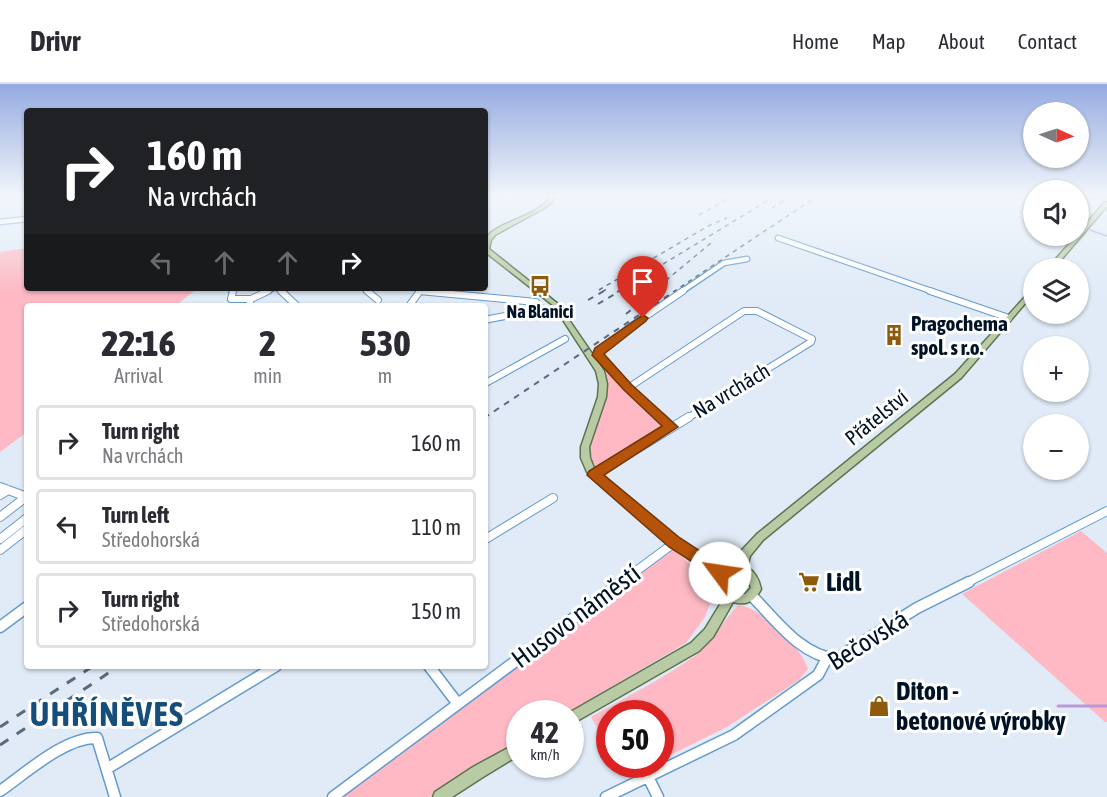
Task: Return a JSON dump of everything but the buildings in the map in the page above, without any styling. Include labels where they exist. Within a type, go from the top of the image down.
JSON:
[{"type":"main road","points":[[488,240],[502,228]]},
{"type":"main road","points":[[1060,258],[1085,228]]},
{"type":"main road","points":[[488,252],[561,311],[600,370],[603,398],[583,451],[587,466],[594,475],[674,543],[720,573]]},
{"type":"main road","name":"Přátelství","points":[[741,568],[746,554],[760,537],[958,376],[1023,302]]},
{"type":"main road","points":[[731,567],[741,568],[749,573],[755,581],[756,589],[752,596],[739,599],[730,597],[719,585],[720,573],[731,567]]},
{"type":"main road","points":[[584,712],[695,647],[709,633],[730,597]]},
{"type":"main road","points":[[440,797],[506,756]]},
{"type":"street","points":[[778,238],[1009,318]]},
{"type":"street","points":[[671,427],[600,359],[600,351],[630,327],[724,263],[747,259]]},
{"type":"street","points":[[232,291],[231,299],[251,299],[267,291]]},
{"type":"street","points":[[281,291],[294,303]]},
{"type":"street","points":[[368,291],[378,300]]},
{"type":"street","points":[[370,293],[374,291]]},
{"type":"street","points":[[427,291],[536,302],[542,309],[488,319]]},
{"type":"street","points":[[456,295],[458,291]]},
{"type":"street","points":[[250,303],[251,299]]},
{"type":"street","name":"Na vrchách","points":[[594,475],[811,342],[810,337],[757,311],[744,311],[628,388]]},
{"type":"street","points":[[488,383],[565,339]]},
{"type":"street","points":[[0,495],[4,488],[24,494]]},
{"type":"street","points":[[0,517],[24,495]]},
{"type":"street","points":[[488,538],[554,498]]},
{"type":"street","name":"Bečovská","points":[[674,764],[734,735],[818,675],[826,660],[844,656],[917,608],[1107,511]]},
{"type":"street","points":[[0,539],[24,520]]},
{"type":"street","points":[[0,550],[24,531]]},
{"type":"street","name":"Husovo náměstí","points":[[333,797],[674,543]]},
{"type":"street","points":[[752,596],[806,648],[826,660]]},
{"type":"street","points":[[0,627],[24,609]]},
{"type":"street","points":[[108,768],[271,669]]},
{"type":"street","points":[[431,669],[458,704]]},
{"type":"street","points":[[0,791],[71,743],[86,736],[97,738],[115,797]]},
{"type":"street","name":"Bečovská","points":[[606,797],[646,778]]},
{"type":"street","points":[[648,778],[658,797]]},
{"type":"shaded area","points":[[24,248],[24,291],[194,291],[179,303],[24,303],[24,434],[0,452],[0,252]]},
{"type":"shaded area","points":[[606,371],[664,427],[597,469],[588,457],[604,405]]},
{"type":"shaded area","points":[[1081,531],[1107,553],[1107,722],[962,594]]},
{"type":"shaded area","points":[[672,548],[708,580],[712,599],[705,617],[686,643],[584,703],[584,700],[506,700],[506,749],[429,797],[343,797]]},
{"type":"shaded area","points":[[738,605],[747,607],[768,620],[798,651],[808,669],[799,680],[727,727],[674,753],[674,700],[621,700],[696,655],[708,644]]},
{"type":"shaded area","points":[[596,714],[596,726],[591,717]]},
{"type":"waterway","points":[[1090,230],[1107,236]]},
{"type":"waterway","points":[[1058,706],[1107,706]]},
{"type":"railway","points":[[599,290],[704,228]]},
{"type":"railway","points":[[617,292],[722,228]]},
{"type":"railway","points":[[673,292],[769,228]]},
{"type":"railway","points":[[652,292],[711,243]]},
{"type":"railway","points":[[602,292],[607,289]]},
{"type":"railway","points":[[588,300],[604,291]]},
{"type":"railway","points":[[598,304],[620,291]]},
{"type":"railway","points":[[626,314],[654,291]]},
{"type":"railway","points":[[488,415],[675,291]]},
{"type":"railway","points":[[0,727],[88,669]]},
{"type":"railway","points":[[0,745],[114,669]]},
{"type":"place","name":"Na Blanici","points":[[540,286]]},
{"type":"place","name":"Pragochema spol. s r.o.","points":[[894,335]]},
{"type":"place","name":"Lidl","points":[[809,582]]},
{"type":"place","name":"Diton - betonové výrobky","points":[[879,706]]},
{"type":"district","name":"UHŘÍNĚVES","points":[[107,714]]},
{"type":"route","points":[[643,318],[600,351],[598,355],[628,388],[671,427],[594,475],[674,543],[720,573]]}]
